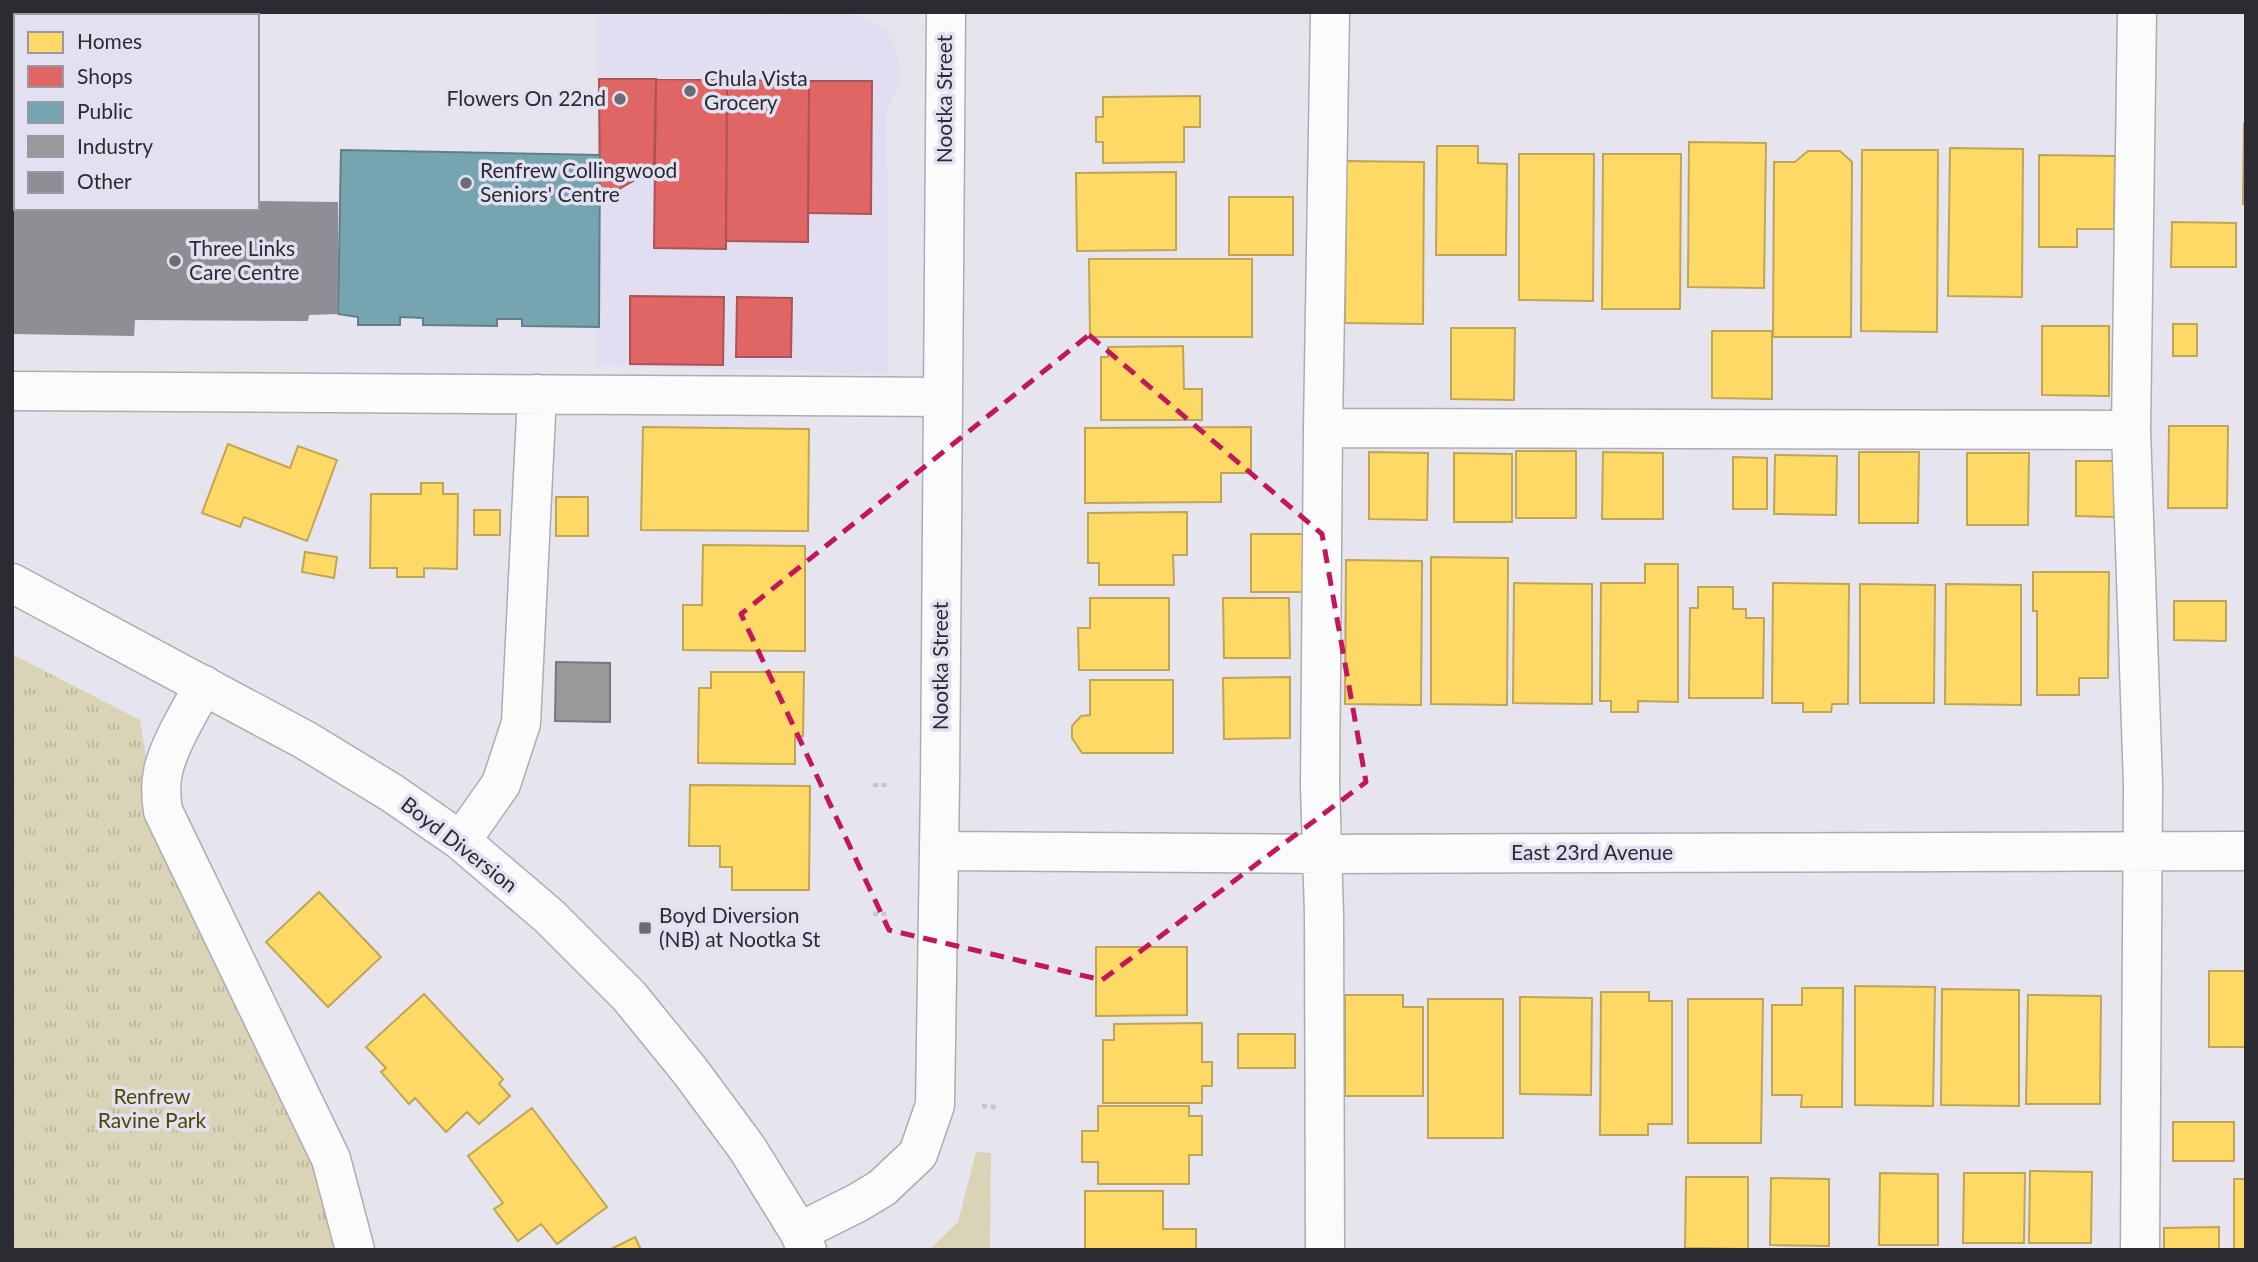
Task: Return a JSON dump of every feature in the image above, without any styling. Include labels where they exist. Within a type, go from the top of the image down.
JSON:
[{"type":"street","name":"Nootka Street","points":[[803,1241],[881,1188],[918,1154],[935,1105],[946,12]]},
{"type":"street","points":[[1325,1250],[1321,771],[1330,12]]},
{"type":"street","points":[[2137,12],[2131,430],[2143,785],[2140,1250]]},
{"type":"street","points":[[12,391],[943,397]]},
{"type":"street","points":[[461,841],[501,784],[521,723],[537,394]]},
{"type":"street","points":[[1323,428],[2131,430]]},
{"type":"street","name":"Boyd Diversion","points":[[12,583],[316,747],[392,793],[461,841],[549,916],[629,996],[690,1071],[747,1148],[803,1241]]},
{"type":"street","points":[[204,685],[163,771],[163,811],[331,1159],[355,1250]]},
{"type":"street","name":"East 23rd Avenue","points":[[939,851],[1322,854],[2246,851]]},
{"type":"path","points":[[873,785],[890,785]]},
{"type":"path","points":[[873,914],[889,914]]},
{"type":"path","points":[[981,1106],[997,1107]]},
{"type":"highlighted area","points":[[1089,335],[1322,534],[1366,782],[1102,980],[889,930],[741,614]]},
{"type":"shaded area","points":[[852,14],[870,20],[887,32],[896,48],[899,62],[899,86],[886,113],[889,374],[597,365],[597,15]]},
{"type":"green space","name":"Renfrew Ravine Park","points":[[12,654],[140,720],[161,843],[355,1250],[12,1250]]},
{"type":"green space","points":[[976,1152],[991,1153],[990,1250],[929,1250],[958,1222]]},
{"type":"building: Homes","points":[[1200,96],[1200,127],[1184,127],[1184,162],[1103,163],[1103,142],[1096,142],[1096,117],[1103,117],[1103,97]]},
{"type":"building: Homes","points":[[2246,124],[2246,204],[2243,204]]},
{"type":"building: Homes","points":[[1689,142],[1766,143],[1764,288],[1688,287]]},
{"type":"building: Homes","points":[[1437,146],[1478,146],[1478,163],[1507,164],[1506,255],[1436,255]]},
{"type":"building: Homes","points":[[1950,148],[2023,149],[2022,297],[1948,296]]},
{"type":"building: Homes","points":[[1862,150],[1938,150],[1937,332],[1861,331]]},
{"type":"building: Homes","points":[[1808,151],[1840,151],[1852,162],[1851,337],[1773,337],[1774,162],[1795,162]]},
{"type":"building: Homes","points":[[1519,154],[1594,154],[1593,301],[1519,300]]},
{"type":"building: Homes","points":[[1603,154],[1681,154],[1680,309],[1602,309]]},
{"type":"building: Homes","points":[[2039,155],[2115,156],[2114,229],[2077,229],[2077,247],[2039,247]]},
{"type":"building: Homes","points":[[1346,161],[1424,162],[1423,324],[1345,323]]},
{"type":"building: Homes","points":[[1176,172],[1176,250],[1077,251],[1076,173]]},
{"type":"building: Homes","points":[[1229,197],[1293,197],[1293,255],[1229,255]]},
{"type":"building: Homes","points":[[2172,222],[2236,223],[2236,267],[2171,267]]},
{"type":"building: Homes","points":[[1089,259],[1252,259],[1252,337],[1090,337]]},
{"type":"building: Homes","points":[[2173,324],[2197,324],[2197,356],[2173,356]]},
{"type":"building: Homes","points":[[2042,326],[2109,326],[2109,396],[2042,395]]},
{"type":"building: Homes","points":[[1451,328],[1515,328],[1514,400],[1451,399]]},
{"type":"building: Homes","points":[[1712,331],[1772,331],[1772,399],[1712,398]]},
{"type":"building: Homes","points":[[1183,346],[1184,389],[1202,389],[1202,420],[1101,420],[1101,357],[1108,357],[1108,347]]},
{"type":"building: Homes","points":[[2169,426],[2228,426],[2227,508],[2168,508]]},
{"type":"building: Homes","points":[[643,427],[809,429],[808,531],[641,530]]},
{"type":"building: Homes","points":[[1251,427],[1251,473],[1221,473],[1221,502],[1085,503],[1085,428]]},
{"type":"building: Homes","points":[[228,444],[290,468],[298,446],[337,460],[307,541],[244,517],[240,527],[202,513]]},
{"type":"building: Homes","points":[[1516,451],[1576,451],[1576,518],[1516,518]]},
{"type":"building: Homes","points":[[1369,452],[1428,453],[1427,520],[1369,519]]},
{"type":"building: Homes","points":[[1603,452],[1663,453],[1663,519],[1602,519]]},
{"type":"building: Homes","points":[[1859,452],[1919,452],[1918,523],[1859,523]]},
{"type":"building: Homes","points":[[1454,453],[1512,454],[1512,522],[1454,522]]},
{"type":"building: Homes","points":[[1967,453],[2029,453],[2028,525],[1967,525]]},
{"type":"building: Homes","points":[[1775,455],[1837,456],[1836,515],[1774,514]]},
{"type":"building: Homes","points":[[1733,457],[1767,458],[1767,509],[1733,509]]},
{"type":"building: Homes","points":[[2076,461],[2114,461],[2114,517],[2076,516]]},
{"type":"building: Homes","points":[[421,483],[443,483],[443,494],[458,494],[457,569],[424,568],[424,577],[397,577],[397,568],[370,568],[371,494],[421,494]]},
{"type":"building: Homes","points":[[556,497],[588,497],[588,536],[556,536]]},
{"type":"building: Homes","points":[[474,510],[500,510],[500,535],[474,535]]},
{"type":"building: Homes","points":[[1187,512],[1187,555],[1173,555],[1174,585],[1099,585],[1099,563],[1088,563],[1088,513]]},
{"type":"building: Homes","points":[[1251,534],[1305,534],[1306,592],[1251,592]]},
{"type":"building: Homes","points":[[703,545],[805,546],[805,651],[683,650],[683,605],[702,605]]},
{"type":"building: Homes","points":[[305,552],[337,557],[334,578],[302,572]]},
{"type":"building: Homes","points":[[1431,557],[1508,558],[1507,705],[1431,704]]},
{"type":"building: Homes","points":[[1346,560],[1422,561],[1421,705],[1345,704]]},
{"type":"building: Homes","points":[[1645,564],[1678,564],[1678,702],[1638,701],[1638,712],[1611,712],[1611,701],[1600,701],[1601,583],[1645,583]]},
{"type":"building: Homes","points":[[2033,572],[2109,572],[2108,678],[2079,678],[2079,695],[2037,695],[2037,611],[2033,611]]},
{"type":"building: Homes","points":[[1514,583],[1592,584],[1592,704],[1513,703]]},
{"type":"building: Homes","points":[[1773,583],[1849,584],[1848,704],[1832,704],[1831,712],[1803,712],[1803,703],[1772,703]]},
{"type":"building: Homes","points":[[1860,584],[1935,585],[1934,703],[1860,703]]},
{"type":"building: Homes","points":[[1946,584],[2021,585],[2021,705],[1945,704]]},
{"type":"building: Homes","points":[[1698,587],[1733,587],[1733,609],[1746,609],[1746,618],[1764,618],[1763,698],[1689,698],[1690,608],[1698,608]]},
{"type":"building: Homes","points":[[1090,598],[1169,598],[1169,670],[1079,670],[1078,628],[1090,628]]},
{"type":"building: Homes","points":[[1223,598],[1289,598],[1290,658],[1224,658]]},
{"type":"building: Homes","points":[[2174,601],[2226,601],[2226,641],[2174,640]]},
{"type":"building: Homes","points":[[711,672],[804,672],[803,736],[795,736],[795,764],[698,763],[699,688],[711,688]]},
{"type":"building: Homes","points":[[1290,677],[1290,738],[1224,739],[1223,678]]},
{"type":"building: Homes","points":[[1090,680],[1173,680],[1173,753],[1082,753],[1072,738],[1072,726],[1081,716],[1090,715]]},
{"type":"building: Homes","points":[[690,785],[810,786],[809,890],[732,890],[732,867],[720,867],[720,846],[689,846]]},
{"type":"building: Homes","points":[[319,892],[381,957],[328,1007],[266,942]]},
{"type":"building: Homes","points":[[1096,947],[1187,947],[1187,1015],[1096,1016]]},
{"type":"building: Homes","points":[[2209,971],[2246,971],[2246,1047],[2209,1047]]},
{"type":"building: Homes","points":[[1855,986],[1935,987],[1933,1106],[1855,1105]]},
{"type":"building: Homes","points":[[1802,988],[1843,988],[1842,1107],[1801,1107],[1802,1095],[1772,1095],[1772,1005],[1802,1005]]},
{"type":"building: Homes","points":[[1942,989],[2019,990],[2019,1106],[1941,1105]]},
{"type":"building: Homes","points":[[1601,992],[1649,992],[1649,1001],[1672,1001],[1672,1124],[1648,1124],[1648,1135],[1600,1135]]},
{"type":"building: Homes","points":[[424,994],[503,1079],[499,1084],[510,1096],[479,1124],[467,1112],[446,1132],[415,1098],[409,1104],[381,1072],[386,1068],[366,1047]]},
{"type":"building: Homes","points":[[1345,995],[1403,995],[1403,1007],[1423,1007],[1423,1096],[1345,1096]]},
{"type":"building: Homes","points":[[2028,995],[2101,996],[2100,1104],[2026,1104]]},
{"type":"building: Homes","points":[[1520,997],[1592,998],[1591,1095],[1520,1094]]},
{"type":"building: Homes","points":[[1428,999],[1503,999],[1503,1138],[1428,1138]]},
{"type":"building: Homes","points":[[1688,999],[1763,999],[1761,1143],[1688,1143]]},
{"type":"building: Homes","points":[[1202,1023],[1202,1062],[1212,1062],[1212,1086],[1202,1086],[1202,1103],[1103,1103],[1103,1040],[1114,1040],[1114,1024]]},
{"type":"building: Homes","points":[[1238,1034],[1295,1034],[1295,1068],[1238,1068]]},
{"type":"building: Homes","points":[[1098,1106],[1189,1106],[1189,1116],[1202,1116],[1202,1155],[1189,1155],[1189,1184],[1098,1184],[1098,1162],[1082,1162],[1082,1131],[1098,1131]]},
{"type":"building: Homes","points":[[532,1108],[607,1207],[557,1244],[541,1224],[518,1241],[494,1209],[503,1203],[468,1156]]},
{"type":"building: Homes","points":[[2173,1122],[2234,1122],[2234,1161],[2173,1161]]},
{"type":"building: Homes","points":[[2030,1171],[2092,1172],[2091,1243],[2029,1243]]},
{"type":"building: Homes","points":[[1880,1173],[1938,1174],[1938,1245],[1879,1245]]},
{"type":"building: Homes","points":[[1964,1173],[2025,1173],[2024,1243],[1963,1243]]},
{"type":"building: Homes","points":[[1686,1177],[1748,1177],[1748,1249],[1685,1248]]},
{"type":"building: Homes","points":[[1771,1178],[1829,1179],[1829,1246],[1770,1245]]},
{"type":"building: Homes","points":[[2234,1179],[2246,1179],[2246,1250],[2234,1250]]},
{"type":"building: Homes","points":[[1085,1191],[1163,1191],[1163,1229],[1196,1229],[1196,1250],[1085,1250]]},
{"type":"building: Homes","points":[[2219,1227],[2219,1250],[2164,1250],[2164,1228]]},
{"type":"building: Homes","points":[[635,1237],[641,1250],[609,1250]]},
{"type":"building: Shops","points":[[599,79],[656,79],[654,169],[600,200]]},
{"type":"building: Shops","points":[[656,79],[727,80],[726,249],[654,248]]},
{"type":"building: Shops","points":[[727,80],[809,81],[808,242],[726,241]]},
{"type":"building: Shops","points":[[809,81],[872,81],[871,214],[808,213]]},
{"type":"building: Shops","points":[[630,296],[724,297],[723,365],[630,364]]},
{"type":"building: Shops","points":[[737,297],[792,298],[791,357],[736,357]]},
{"type":"building: Public","points":[[341,150],[600,155],[599,327],[522,326],[522,319],[497,319],[497,326],[423,325],[423,318],[400,317],[400,325],[358,325],[358,317],[338,314]]},
{"type":"building: Industry","points":[[556,662],[610,663],[610,722],[555,721]]},
{"type":"building: Other","name":"Three Links Care Centre","points":[[12,140],[14,210],[259,210],[259,201],[338,202],[338,314],[309,315],[308,321],[135,320],[134,336],[12,334]]},
{"type":"place","name":"Chula Vista Grocery","points":[[690,91]]},
{"type":"place","name":"Flowers On 22nd","points":[[620,99]]},
{"type":"place","name":"Renfrew Collingwood Seniors' Centre","points":[[466,183]]},
{"type":"place","name":"Three Links Care Centre","points":[[175,261]]},
{"type":"place","name":"Boyd Diversion (NB) at Nootka St","points":[[645,928]]}]
